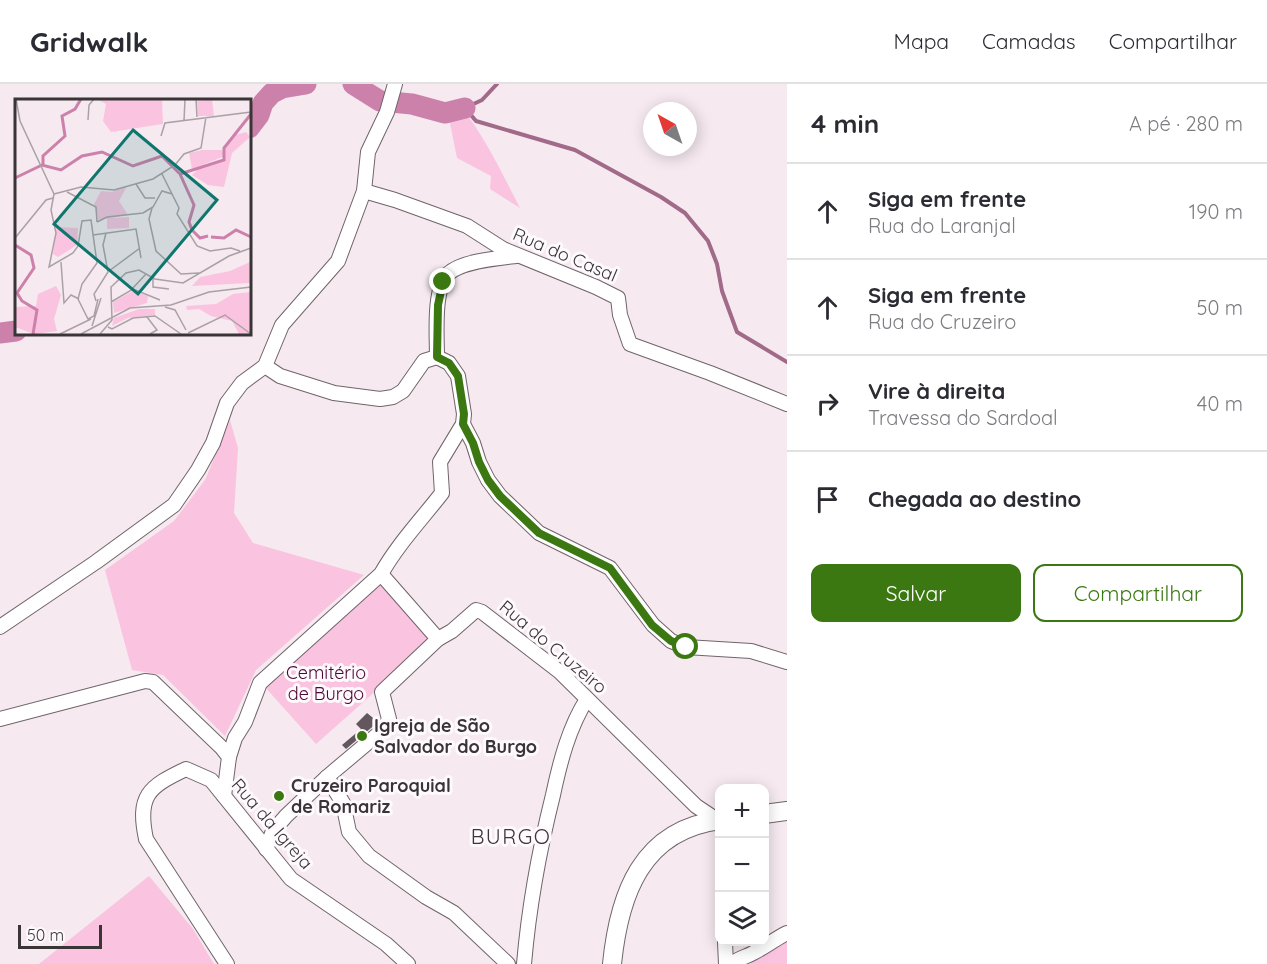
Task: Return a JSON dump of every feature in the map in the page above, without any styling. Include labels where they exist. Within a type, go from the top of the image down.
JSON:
[{"type":"main road","points":[[769,813],[787,811]]},
{"type":"main road","points":[[612,964],[614,940],[622,906],[637,870],[657,847],[681,831],[715,820]]},
{"type":"street","points":[[0,627],[96,562],[174,505],[213,443],[227,403],[242,383],[265,366],[282,325],[338,261],[364,191],[368,152],[387,112],[394,89]]},
{"type":"street","name":"Rua do Casal","points":[[364,191],[467,226],[503,249],[596,286],[618,298],[620,315],[630,344],[787,404]]},
{"type":"street","points":[[437,357],[438,305],[447,274],[458,267],[518,255]]},
{"type":"street","points":[[224,796],[234,738],[245,722],[260,683],[381,573],[390,557],[442,494],[440,462],[463,424],[464,414],[458,376],[449,363],[437,357],[424,361],[403,391],[393,397],[380,399],[334,393],[280,376],[265,366]]},
{"type":"street","points":[[463,424],[488,480],[500,496],[539,533],[610,568],[652,625],[671,641],[686,647],[751,651],[787,662]]},
{"type":"street","points":[[266,849],[273,831],[286,816],[327,777],[384,729],[389,719],[382,692],[438,639],[381,573]]},
{"type":"street","name":"Rua do Cruzeiro","points":[[438,639],[476,610],[482,612],[560,672],[696,806],[715,818]]},
{"type":"street","points":[[0,719],[145,681],[153,682],[222,748],[229,758]]},
{"type":"street","points":[[524,964],[533,887],[542,838],[569,736],[579,710],[587,699]]},
{"type":"street","name":"Rua da Igreja","points":[[227,964],[146,839],[142,819],[146,795],[163,780],[186,769],[211,780],[291,879],[386,944],[408,964]]},
{"type":"street","points":[[327,777],[343,803],[350,832],[369,856],[454,914],[508,964]]},
{"type":"street","points":[[732,964],[737,959],[753,954],[787,933]]},
{"type":"street","points":[[725,946],[726,964]]},
{"type":"green space","points":[[465,112],[488,146],[520,208],[490,189],[491,176],[457,158],[449,118]]},
{"type":"green space","points":[[230,420],[238,448],[234,513],[253,543],[364,575],[256,670],[225,736],[163,675],[132,670],[105,570],[174,521],[205,480]]},
{"type":"green space","name":"Cemitério de Burgo","points":[[381,583],[432,641],[316,744],[264,686]]},
{"type":"green space","points":[[149,876],[193,929],[214,964],[39,964]]},
{"type":"green space","points":[[787,940],[787,964],[750,964]]},
{"type":"building","points":[[367,713],[378,722],[346,749],[342,745],[361,729],[356,724]]},
{"type":"waterway","points":[[250,127],[259,115],[263,103],[272,93],[282,88],[306,84]]},
{"type":"waterway","points":[[353,84],[380,101],[412,104],[445,113],[465,108]]},
{"type":"waterway","points":[[497,84],[482,100],[465,108],[476,121],[575,150],[661,197],[685,213],[708,241],[717,264],[722,291],[737,332],[787,362]]},
{"type":"waterway","points":[[0,333],[15,331]]},
{"type":"place","name":"Igreja de São Salvador do Burgo","points":[[362,736]]},
{"type":"place","name":"Cruzeiro Paroquial de Romariz","points":[[279,796]]},
{"type":"district","name":"BURGO","points":[[511,837]]},
{"type":"route","points":[[443,282],[438,305],[437,357],[449,363],[458,376],[464,414],[463,424],[488,480],[500,496],[539,533],[610,568],[652,625],[671,641],[686,647]]}]
